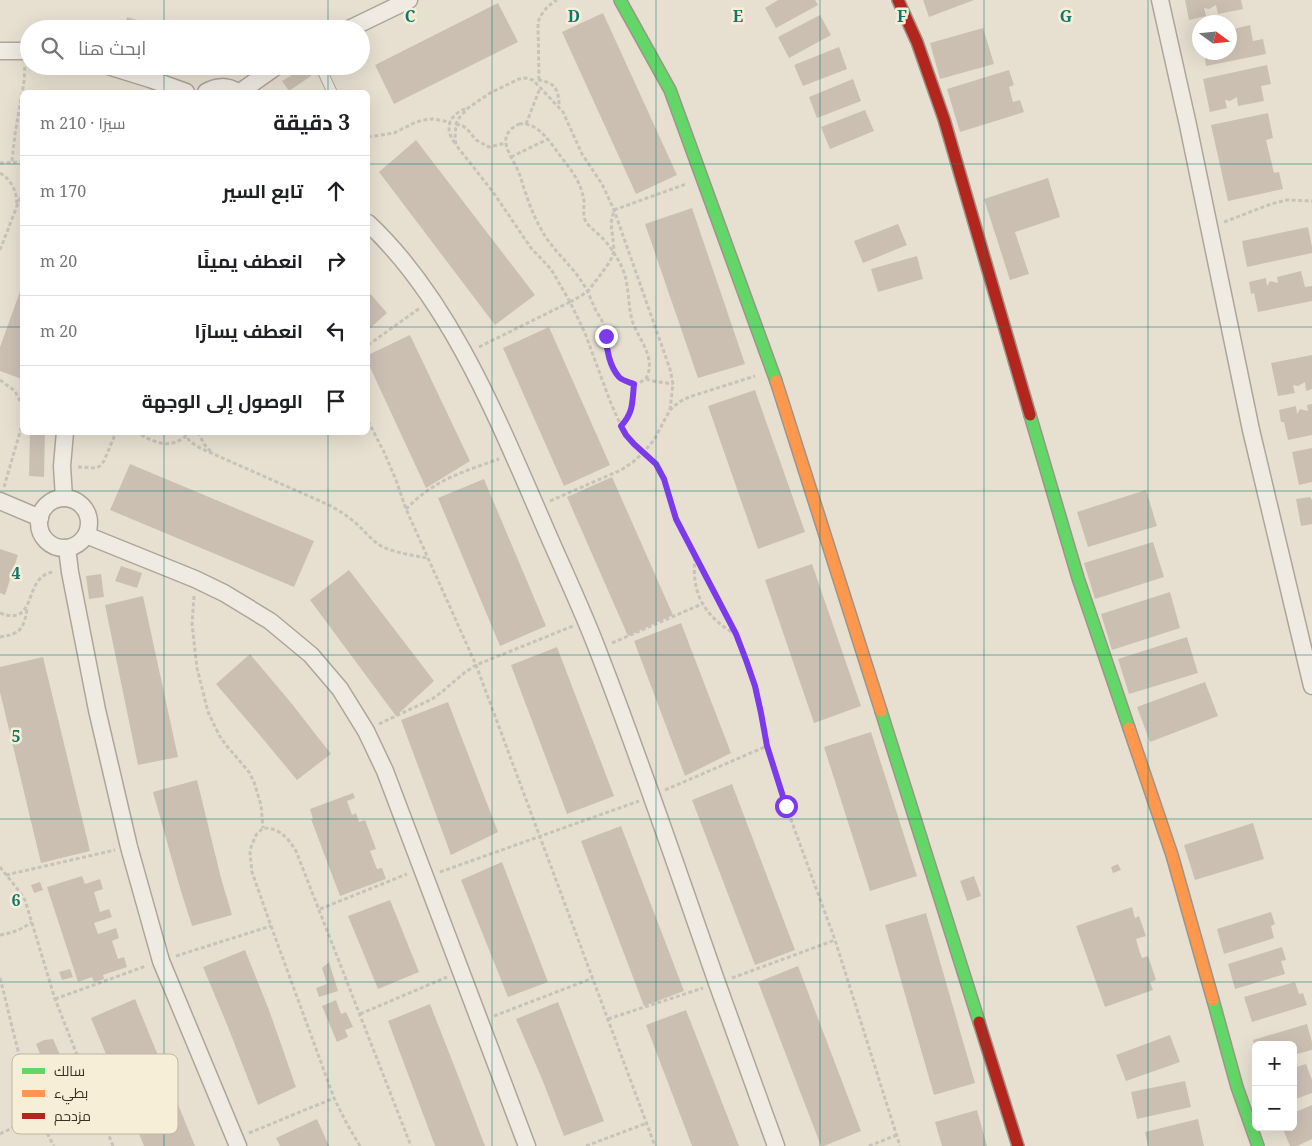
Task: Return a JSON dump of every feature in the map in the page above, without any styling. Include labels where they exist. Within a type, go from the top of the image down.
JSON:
[{"type":"street","points":[[368,20],[409,0]]},
{"type":"street","points":[[620,0],[670,90],[773,370],[1018,1146]]},
{"type":"street","points":[[898,0],[917,42],[944,119],[1078,578],[1172,855],[1237,1087],[1258,1146]]},
{"type":"street","points":[[1160,0],[1210,228],[1232,340],[1312,686]]},
{"type":"street","points":[[0,51],[20,51]]},
{"type":"street","points":[[137,75],[180,90]]},
{"type":"street","points":[[242,90],[264,75]]},
{"type":"street","points":[[210,90],[226,87],[235,90]]},
{"type":"street","points":[[370,225],[388,244],[432,299],[464,354],[512,453],[598,649],[776,1146]]},
{"type":"street","points":[[64,435],[62,466],[64,498]]},
{"type":"street","points":[[1,496],[40,518]]},
{"type":"street","points":[[64,498],[80,504],[89,518],[89,527],[82,542],[67,548],[58,548],[49,543],[43,536],[40,518],[48,504],[64,498]]},
{"type":"street","points":[[86,535],[195,579],[224,593],[270,621],[311,655],[340,689],[366,730],[385,771],[527,1146]]},
{"type":"street","points":[[67,548],[97,710],[129,847],[161,961],[236,1143]]},
{"type":"lane","points":[[324,75],[331,90]]},
{"type":"path","points":[[539,80],[538,22],[546,8],[557,0]]},
{"type":"path","points":[[22,90],[25,75]]},
{"type":"path","points":[[456,145],[456,124],[468,108],[490,93],[523,78],[546,81],[553,85],[559,96],[559,107]]},
{"type":"path","points":[[533,80],[559,107],[567,119],[582,154],[598,178],[614,210],[672,375],[673,384],[670,410]]},
{"type":"path","points":[[526,124],[540,88]]},
{"type":"path","points":[[12,161],[20,102]]},
{"type":"path","points":[[468,108],[460,110],[450,122],[451,138],[493,192],[531,248],[551,269],[570,302],[585,333],[621,426],[626,435],[656,464],[664,479],[676,519],[736,634],[755,686],[767,746],[786,806],[835,940],[900,1146]]},
{"type":"path","points":[[370,138],[394,133],[423,120],[433,119],[450,122]]},
{"type":"path","points":[[456,124],[468,130],[482,144],[489,146],[506,143]]},
{"type":"path","points":[[519,124],[526,124],[536,128],[548,139],[575,176],[584,200],[586,221],[617,257],[627,285],[632,322],[650,367],[646,379],[639,384],[626,382],[619,377],[613,368],[601,319],[582,282],[547,239],[535,217],[506,143],[509,131],[519,124]]},
{"type":"path","points":[[511,157],[548,139]]},
{"type":"path","points":[[0,162],[20,162]]},
{"type":"path","points":[[0,173],[12,184],[17,196],[16,210]]},
{"type":"path","points":[[614,210],[703,178]]},
{"type":"path","points":[[0,250],[20,199]]},
{"type":"path","points":[[1210,228],[1270,204],[1287,200],[1312,201]]},
{"type":"path","points":[[464,354],[570,302],[590,290],[613,255],[614,244],[611,224],[614,210]]},
{"type":"path","points":[[370,344],[432,299]]},
{"type":"path","points":[[536,508],[621,470],[633,462],[654,440],[670,410],[679,402],[689,397],[773,370]]},
{"type":"path","points":[[646,379],[673,384]]},
{"type":"path","points":[[0,380],[15,391],[20,401]]},
{"type":"path","points":[[621,426],[631,413],[634,384]]},
{"type":"path","points":[[370,425],[384,452],[406,508],[476,666],[655,1146]]},
{"type":"path","points":[[1,496],[20,432]]},
{"type":"path","points":[[62,466],[90,468],[100,466],[116,435]]},
{"type":"path","points":[[142,435],[163,444],[179,441],[185,435]]},
{"type":"path","points":[[187,435],[193,444],[202,449],[340,512],[380,545],[391,550],[428,558]]},
{"type":"path","points":[[200,435],[212,453]]},
{"type":"path","points":[[406,508],[419,496],[435,486],[512,453]]},
{"type":"path","points":[[695,556],[694,581],[702,604],[717,622],[736,634]]},
{"type":"path","points":[[0,613],[8,616],[17,615],[24,611],[40,578],[50,572],[70,572]]},
{"type":"path","points":[[195,579],[192,624],[197,668],[208,712],[223,740],[246,768],[254,782],[261,805],[264,828]]},
{"type":"path","points":[[598,649],[702,604]]},
{"type":"path","points":[[0,637],[16,634],[22,628],[27,605]]},
{"type":"path","points":[[366,730],[432,699],[464,673],[476,666],[586,621]]},
{"type":"path","points":[[320,909],[423,873],[540,836],[652,796],[767,746]]},
{"type":"path","points":[[360,1146],[334,1098],[271,926],[251,865],[250,853],[253,841],[264,828],[271,828],[284,834],[296,851],[411,1146]]},
{"type":"path","points":[[6,875],[129,847]]},
{"type":"path","points":[[0,867],[25,900],[55,999],[77,1054]]},
{"type":"path","points":[[0,935],[12,933],[32,922]]},
{"type":"path","points":[[55,999],[161,961],[271,926]]},
{"type":"path","points":[[360,1014],[461,971]]},
{"type":"path","points":[[0,978],[20,1054]]},
{"type":"path","points":[[480,1022],[593,978]]},
{"type":"path","points":[[236,1143],[334,1098]]},
{"type":"path","points":[[586,1146],[647,1123]]},
{"type":"path","points":[[0,1134],[12,1128]]},
{"type":"path","points":[[48,1134],[54,1146]]},
{"type":"path","points":[[108,1134],[113,1146]]},
{"type":"path","points":[[869,1146],[897,1136]]},
{"type":"building","points":[[778,0],[815,0],[818,5],[776,28],[765,8]]},
{"type":"building","points":[[923,0],[974,0],[929,17]]},
{"type":"building","points":[[1185,0],[1241,0],[1243,9],[1218,14],[1216,5],[1209,9],[1204,8],[1206,15],[1192,15],[1192,19],[1189,20]]},
{"type":"building","points":[[498,3],[518,42],[394,104],[375,65]]},
{"type":"building","points":[[603,13],[677,175],[636,194],[562,32]]},
{"type":"building","points":[[820,15],[831,35],[789,58],[778,37]]},
{"type":"building","points":[[127,17],[137,20],[126,20]]},
{"type":"building","points":[[1250,25],[1253,41],[1263,39],[1266,54],[1237,60],[1237,28]]},
{"type":"building","points":[[983,28],[994,64],[940,79],[930,43]]},
{"type":"building","points":[[839,47],[847,69],[803,86],[794,65]]},
{"type":"building","points":[[1205,60],[1236,60],[1206,66]]},
{"type":"building","points":[[1267,65],[1271,84],[1261,86],[1264,101],[1238,106],[1237,97],[1230,101],[1225,100],[1227,108],[1210,112],[1203,79]]},
{"type":"building","points":[[1009,70],[1014,85],[1009,87],[1013,102],[1020,100],[1024,112],[960,132],[947,89]]},
{"type":"building","points":[[292,75],[311,76],[290,90],[288,90],[282,81]]},
{"type":"building","points":[[853,79],[861,101],[817,118],[809,97]]},
{"type":"building","points":[[865,110],[874,131],[830,149],[821,127]]},
{"type":"building","points":[[1268,113],[1273,138],[1266,140],[1274,173],[1279,172],[1283,189],[1228,201],[1211,125]]},
{"type":"building","points":[[416,140],[535,295],[495,325],[379,172]]},
{"type":"building","points":[[1048,178],[1060,217],[1015,232],[1029,274],[1010,280],[984,199]]},
{"type":"building","points":[[692,208],[745,364],[698,378],[645,224]]},
{"type":"building","points":[[898,224],[907,245],[863,263],[854,241]]},
{"type":"building","points":[[1308,227],[1312,253],[1247,267],[1242,241]]},
{"type":"building","points":[[917,256],[923,279],[878,292],[871,269]]},
{"type":"building","points":[[1301,271],[1305,287],[1312,286],[1312,301],[1258,312],[1254,293],[1251,294],[1249,282],[1266,278],[1267,286],[1270,281],[1278,283],[1277,277]]},
{"type":"building","points":[[20,292],[20,378],[0,371],[0,347]]},
{"type":"building","points":[[370,293],[387,313],[370,328]]},
{"type":"building","points":[[549,327],[610,465],[564,486],[503,348]]},
{"type":"building","points":[[410,335],[470,461],[426,488],[370,367],[370,354]]},
{"type":"building","points":[[1312,355],[1312,389],[1306,391],[1305,382],[1298,386],[1293,385],[1295,393],[1278,396],[1271,363]]},
{"type":"building","points":[[755,390],[805,532],[758,549],[708,406]]},
{"type":"building","points":[[1312,404],[1312,435],[1288,440],[1284,422],[1281,422],[1279,410],[1296,406],[1297,414],[1300,409],[1308,411],[1307,405]]},
{"type":"building","points":[[30,435],[45,435],[44,477],[29,476]]},
{"type":"building","points":[[1312,448],[1312,482],[1299,485],[1292,452]]},
{"type":"building","points":[[130,464],[314,541],[294,587],[110,510]]},
{"type":"building","points":[[612,477],[673,615],[628,636],[567,497]]},
{"type":"building","points":[[484,479],[546,626],[500,646],[438,498]]},
{"type":"building","points":[[1146,490],[1157,526],[1088,547],[1077,512]]},
{"type":"building","points":[[1310,497],[1312,500],[1312,524],[1301,526],[1296,499]]},
{"type":"building","points":[[1153,542],[1164,577],[1095,599],[1084,563]]},
{"type":"building","points":[[0,549],[18,555],[5,595],[0,593]]},
{"type":"building","points":[[812,564],[861,706],[814,723],[765,580]]},
{"type":"building","points":[[121,566],[142,573],[137,588],[115,581]]},
{"type":"building","points":[[349,570],[434,681],[396,716],[310,600]]},
{"type":"building","points":[[101,574],[104,597],[89,599],[86,576]]},
{"type":"building","points":[[1170,592],[1180,628],[1112,650],[1101,614]]},
{"type":"building","points":[[143,596],[178,757],[138,765],[105,605]]},
{"type":"building","points":[[681,623],[731,753],[685,776],[634,641]]},
{"type":"building","points":[[1187,637],[1198,673],[1129,694],[1118,659]]},
{"type":"building","points":[[557,647],[614,796],[567,814],[511,665]]},
{"type":"building","points":[[250,654],[331,754],[297,780],[216,684]]},
{"type":"building","points":[[43,657],[90,851],[41,863],[0,692],[0,667]]},
{"type":"building","points":[[1205,682],[1218,716],[1150,742],[1137,707]]},
{"type":"building","points":[[448,702],[498,832],[451,855],[401,720]]},
{"type":"building","points":[[871,732],[917,876],[870,891],[824,747]]},
{"type":"building","points":[[197,780],[232,915],[192,926],[153,792]]},
{"type":"building","points":[[732,784],[795,950],[755,965],[692,800]]},
{"type":"building","points":[[353,793],[355,798],[347,801],[352,815],[356,813],[359,822],[365,820],[376,849],[370,851],[377,869],[382,868],[386,879],[340,896],[311,819],[313,819],[310,809]]},
{"type":"building","points":[[1253,823],[1264,859],[1195,880],[1184,845]]},
{"type":"building","points":[[621,826],[684,991],[644,1006],[581,841]]},
{"type":"building","points":[[502,862],[548,982],[508,997],[461,880]]},
{"type":"building","points":[[1118,864],[1121,870],[1113,873],[1111,867]]},
{"type":"building","points":[[82,876],[85,884],[100,879],[103,889],[94,892],[100,912],[109,909],[112,917],[94,923],[98,934],[116,928],[119,938],[112,941],[118,959],[124,957],[127,967],[103,975],[104,979],[94,982],[92,977],[78,982],[47,887]]},
{"type":"building","points":[[974,876],[981,896],[967,901],[960,881]]},
{"type":"building","points":[[40,882],[43,890],[34,893],[31,885]]},
{"type":"building","points":[[390,900],[419,972],[378,989],[348,916]]},
{"type":"building","points":[[1132,907],[1135,918],[1139,916],[1146,936],[1136,939],[1140,953],[1142,958],[1148,956],[1156,980],[1150,982],[1153,990],[1105,1007],[1076,926]]},
{"type":"building","points":[[1271,912],[1275,924],[1271,926],[1274,938],[1224,954],[1217,929]]},
{"type":"building","points":[[926,913],[975,1083],[934,1095],[885,925]]},
{"type":"building","points":[[1282,947],[1286,960],[1281,961],[1285,974],[1235,989],[1228,964]]},
{"type":"building","points":[[245,950],[269,1010],[296,1087],[258,1105],[203,967]]},
{"type":"building","points":[[329,962],[338,991],[319,997],[316,988],[327,984],[322,968]]},
{"type":"building","points":[[798,966],[861,1131],[824,1146],[821,1146],[758,982]]},
{"type":"building","points":[[70,969],[73,977],[62,980],[59,972]]},
{"type":"building","points":[[1295,982],[1299,994],[1303,993],[1307,1005],[1252,1022],[1244,997]]},
{"type":"building","points":[[135,999],[157,1054],[106,1054],[91,1018]]},
{"type":"building","points":[[336,1000],[341,1014],[346,1012],[353,1027],[345,1030],[348,1037],[337,1042],[322,1006]]},
{"type":"building","points":[[558,1002],[604,1121],[564,1136],[516,1019]]},
{"type":"building","points":[[430,1004],[485,1146],[435,1146],[388,1021]]},
{"type":"building","points":[[686,1010],[739,1146],[692,1146],[646,1025]]},
{"type":"building","points":[[1307,1024],[1312,1042],[1312,1050],[1297,1054],[1297,1041],[1253,1040]]},
{"type":"building","points":[[1170,1035],[1180,1062],[1126,1081],[1116,1055]]},
{"type":"building","points":[[53,1039],[60,1054],[40,1054],[36,1044],[44,1040]]},
{"type":"building","points":[[1306,1064],[1312,1080],[1312,1093],[1297,1099],[1297,1086],[1297,1067]]},
{"type":"building","points":[[1185,1081],[1191,1107],[1137,1119],[1131,1092]]},
{"type":"building","points":[[178,1104],[195,1146],[144,1146],[139,1134],[178,1134]]},
{"type":"building","points":[[1312,1105],[1312,1139],[1297,1146],[1290,1146],[1284,1131],[1297,1131],[1297,1111]]},
{"type":"building","points":[[977,1110],[987,1146],[942,1146],[935,1122]]},
{"type":"building","points":[[317,1119],[329,1146],[280,1146],[276,1138]]},
{"type":"building","points":[[1198,1119],[1204,1146],[1148,1146],[1145,1132]]},
{"type":"traffic: fast","points":[[620,0],[670,90],[776,381]]},
{"type":"traffic: fast","points":[[1030,415],[1078,578],[1129,728]]},
{"type":"traffic: fast","points":[[881,711],[979,1022]]},
{"type":"traffic: fast","points":[[1213,1000],[1237,1087],[1258,1146]]},
{"type":"traffic: slow","points":[[776,381],[881,711]]},
{"type":"traffic: slow","points":[[1129,728],[1172,855],[1213,1000]]},
{"type":"traffic: jam","points":[[898,0],[917,42],[944,119],[1030,415]]},
{"type":"traffic: jam","points":[[979,1022],[1018,1146]]},
{"type":"route","points":[[606,336],[606,345],[613,368],[619,377],[626,382],[634,384],[631,413],[621,426],[634,444],[656,464],[664,479],[676,519],[736,634],[755,686],[767,746],[786,806]]}]
